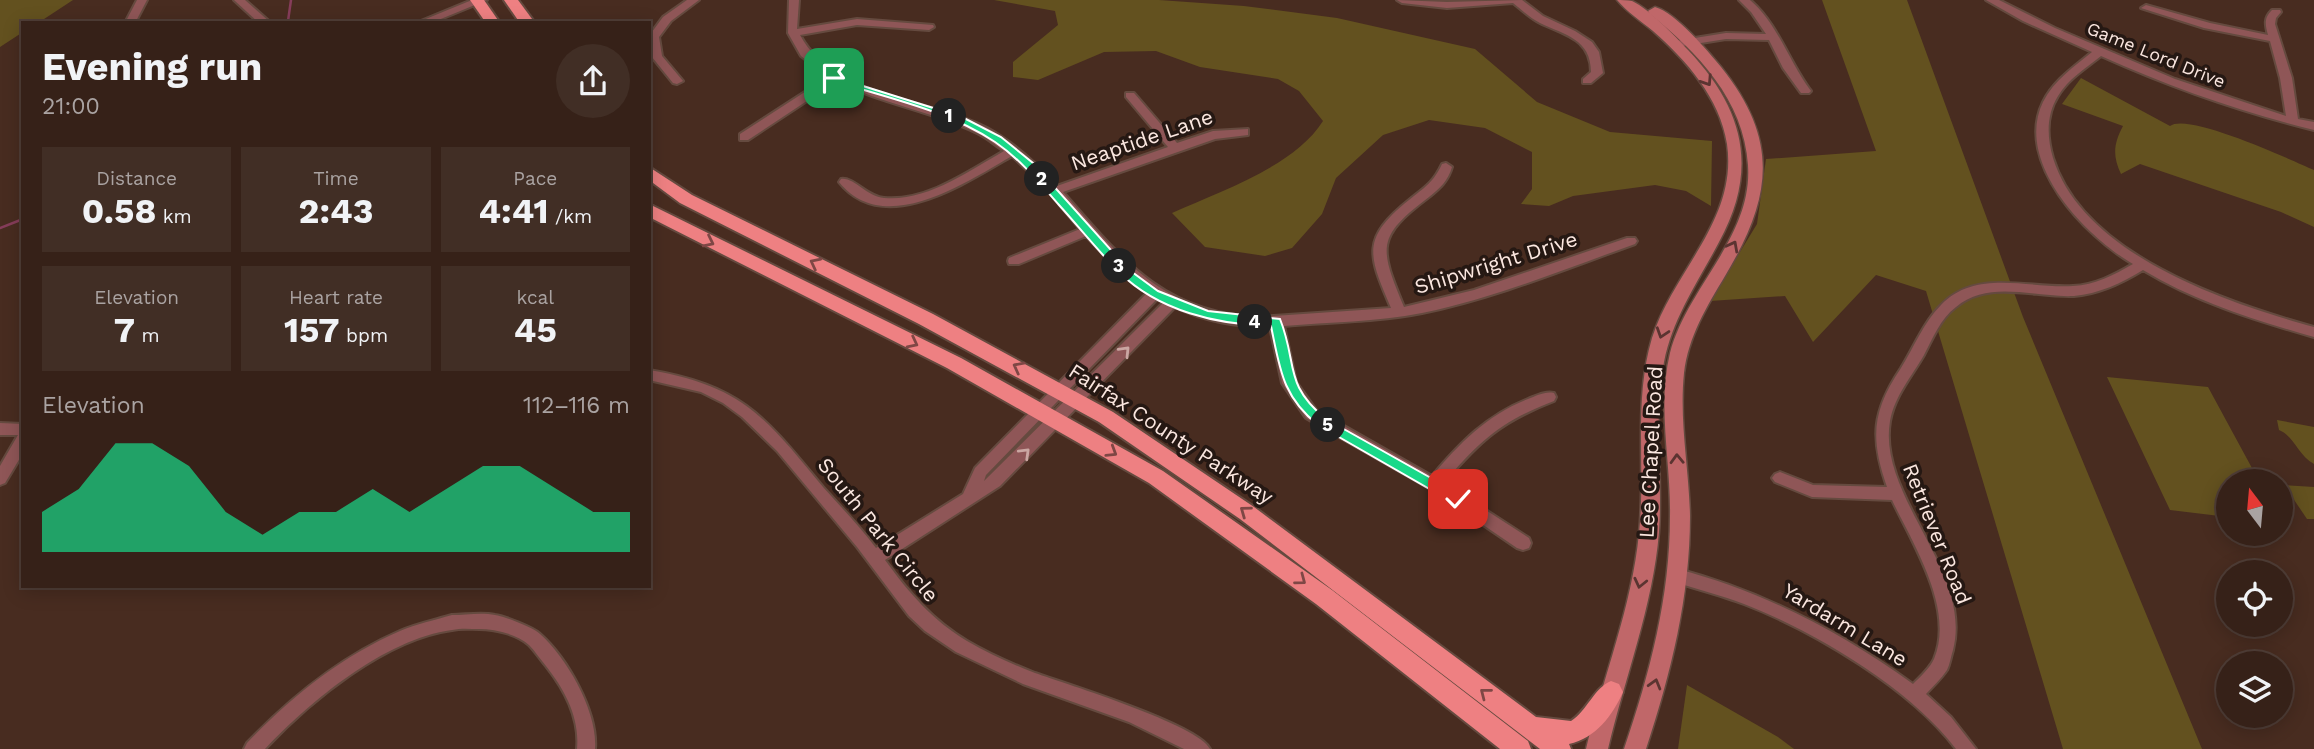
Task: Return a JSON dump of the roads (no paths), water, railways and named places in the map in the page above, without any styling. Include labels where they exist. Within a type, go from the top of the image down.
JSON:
[{"type":"highway","points":[[512,0],[527,21]]},
{"type":"highway","points":[[479,1],[492,21]]},
{"type":"highway","name":"Fairfax County Parkway","points":[[651,174],[686,199],[1069,395],[1247,513],[1559,749]]},
{"type":"highway","points":[[651,210],[1050,415],[1156,477],[1264,553],[1519,749]]},
{"type":"highway","points":[[1515,716],[1552,733],[1574,733],[1593,720],[1611,692]]},
{"type":"main road","name":"Lee Chapel Road","points":[[1623,0],[1713,65],[1734,96],[1750,134],[1756,168],[1753,199],[1742,228],[1699,304],[1679,351],[1675,376],[1680,511],[1675,611],[1635,749]]},
{"type":"main road","name":"Lee Chapel Road","points":[[1597,749],[1646,558],[1651,479],[1651,386],[1656,357],[1678,295],[1724,220],[1735,187],[1736,172],[1731,130],[1720,104],[1684,43],[1641,0]]},
{"type":"main road","points":[[1678,295],[1699,304]]},
{"type":"street","points":[[131,21],[142,0]]},
{"type":"street","points":[[239,0],[264,21]]},
{"type":"street","points":[[677,81],[657,57],[654,37],[667,19],[694,0]]},
{"type":"street","points":[[794,0],[790,21],[793,33],[857,22],[929,27]]},
{"type":"street","points":[[1402,0],[1469,5],[1515,0],[1539,18],[1588,44],[1598,64],[1597,73],[1587,81]]},
{"type":"street","points":[[1744,0],[1761,15],[1786,68],[1805,91]]},
{"type":"street","name":"Game Lord Drive","points":[[1991,0],[2099,52],[2197,93],[2314,126]]},
{"type":"street","points":[[426,21],[479,1]]},
{"type":"street","points":[[2146,8],[2208,26],[2274,39]]},
{"type":"street","points":[[2276,12],[2270,20],[2286,78],[2293,121]]},
{"type":"street","name":"Shipwright Drive","points":[[793,33],[804,54],[834,78],[959,119],[992,135],[1013,151],[1054,191],[1124,271],[1172,302],[1227,319],[1276,322],[1399,312],[1456,299],[1631,242]]},
{"type":"street","points":[[1684,43],[1726,36],[1773,37]]},
{"type":"street","points":[[2099,52],[2068,78],[2050,100],[2042,129],[2045,153],[2061,188],[2080,212],[2105,236],[2143,264],[2231,307],[2314,332]]},
{"type":"street","points":[[744,136],[834,78]]},
{"type":"street","points":[[1129,95],[1175,148]]},
{"type":"street","name":"Neaptide Lane","points":[[1054,191],[1220,133],[1244,132]]},
{"type":"street","points":[[845,181],[862,197],[886,202],[911,200],[937,192],[1013,151]]},
{"type":"street","points":[[1399,312],[1379,261],[1380,237],[1391,220],[1439,183],[1446,167]]},
{"type":"street","points":[[1014,261],[1087,231]]},
{"type":"street","name":"Retriever Road","points":[[1916,694],[1932,681],[1945,661],[1950,627],[1942,594],[1898,494],[1883,446],[1886,409],[1951,303],[1968,293],[1993,288],[2058,291],[2092,288],[2113,282],[2143,264]]},
{"type":"street","points":[[874,558],[995,482],[1155,293]]},
{"type":"street","points":[[1069,395],[1172,302]]},
{"type":"street","points":[[1276,322],[1289,383],[1303,407],[1322,422],[1434,484],[1523,543]]},
{"type":"street","name":"South Park Circle","points":[[651,375],[712,390],[752,414],[874,558],[906,601],[928,624],[958,645],[1021,676],[1152,722],[1201,749]]},
{"type":"street","points":[[1434,484],[1475,436],[1491,423],[1549,397]]},
{"type":"street","points":[[0,429],[21,430]]},
{"type":"street","points":[[0,479],[21,442]]},
{"type":"street","points":[[1780,478],[1812,491],[1898,494]]},
{"type":"street","name":"Yardarm Lane","points":[[1678,576],[1777,608],[1832,639],[1916,694],[1939,715],[1967,749]]},
{"type":"street","points":[[253,749],[309,694],[374,651],[431,628],[474,620],[499,622],[521,629],[547,648],[585,718],[586,749]]},
{"type":"waterway","points":[[288,21],[291,0]]},
{"type":"waterway","points":[[0,228],[21,220]]}]
